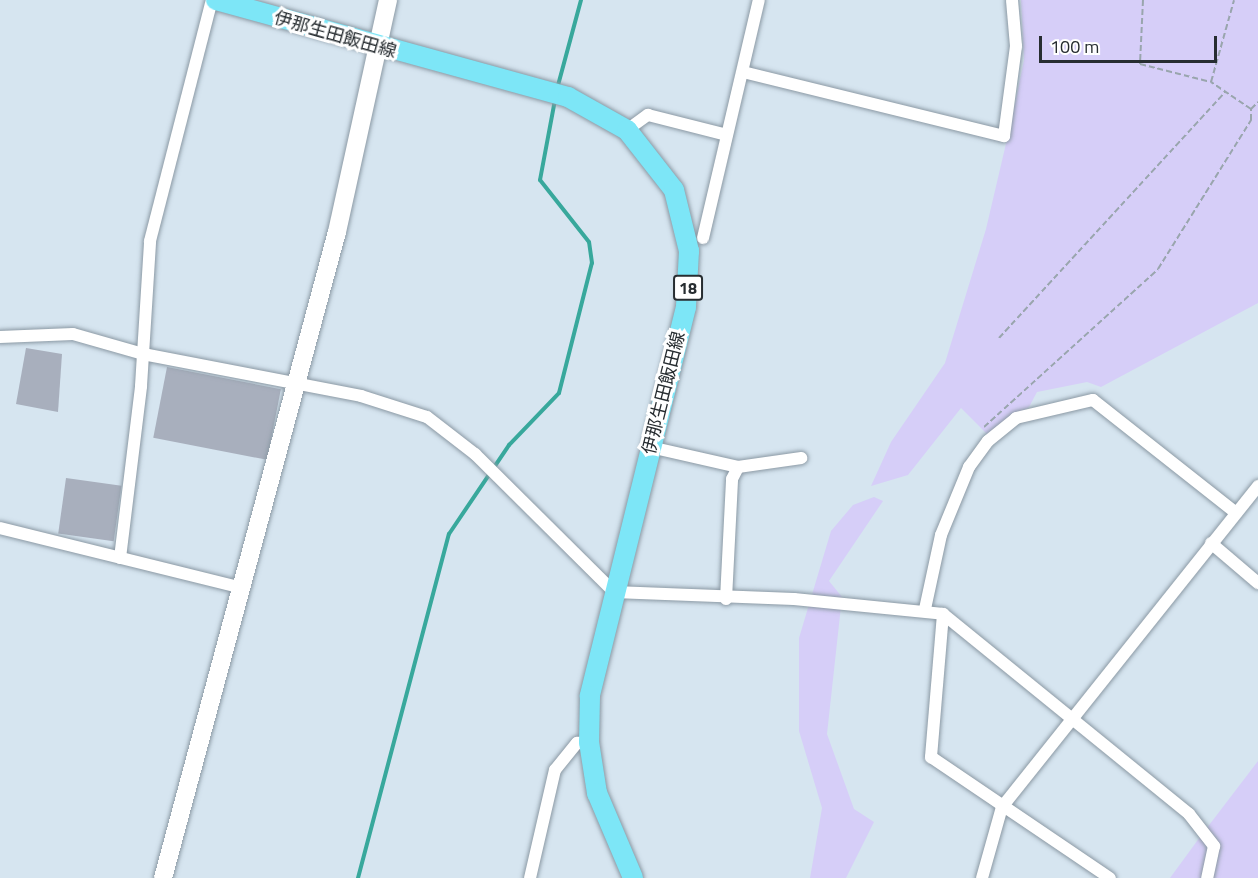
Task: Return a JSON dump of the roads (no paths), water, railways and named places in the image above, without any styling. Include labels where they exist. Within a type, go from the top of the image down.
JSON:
[{"type":"main road","name":"伊那生田飯田線","points":[[214,0],[379,48],[568,97],[627,130],[674,190],[689,252],[686,307],[590,696],[588,742],[605,821],[633,878]]},
{"type":"street","points":[[120,558],[143,354],[150,241],[214,0]]},
{"type":"street","points":[[164,878],[298,382],[379,48],[388,0]]},
{"type":"street","points":[[703,238],[759,0]]},
{"type":"street","points":[[743,72],[1004,136],[1016,46],[1012,0]]},
{"type":"street","points":[[627,130],[648,115],[727,135]]},
{"type":"street","points":[[0,337],[73,334],[143,354],[298,382],[394,405],[450,432],[614,592],[925,609],[943,614],[1189,814],[1211,840],[1215,854],[1207,878]]},
{"type":"street","points":[[925,609],[940,535],[969,467],[987,441],[1016,418],[1093,400],[1236,513]]},
{"type":"street","points":[[650,447],[738,466],[801,458]]},
{"type":"street","points":[[726,599],[732,479],[738,466]]},
{"type":"street","points":[[982,878],[1002,807],[1258,486]]},
{"type":"street","points":[[0,528],[243,588]]},
{"type":"street","points":[[1211,543],[1258,583]]},
{"type":"street","points":[[943,614],[931,757],[1110,878]]},
{"type":"street","points":[[530,878],[555,770],[572,748],[588,742]]},
{"type":"waterway","points":[[557,89],[581,0]]},
{"type":"waterway","points":[[358,878],[449,534],[509,445],[559,393],[592,263],[589,242],[540,180],[555,100]]}]
